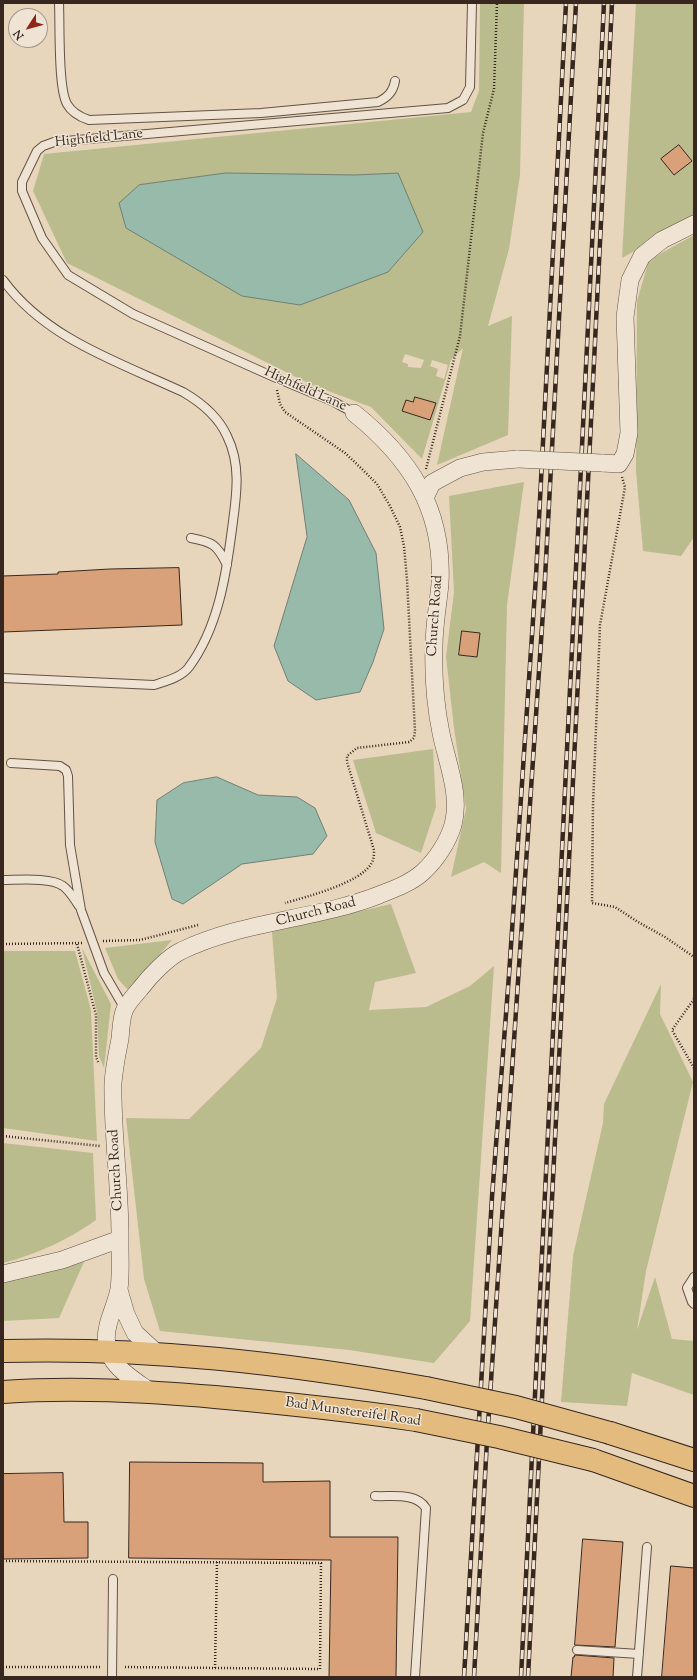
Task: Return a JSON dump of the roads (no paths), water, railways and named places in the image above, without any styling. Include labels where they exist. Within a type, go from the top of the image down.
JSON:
[{"type":"highway","points":[[3,1351],[107,1351],[158,1354],[313,1369],[426,1388],[516,1407],[610,1433],[694,1460]]},
{"type":"highway","name":"Bad Munstereifel Road","points":[[3,1392],[52,1388],[151,1392],[310,1405],[416,1420],[499,1437],[593,1460],[694,1496]]},
{"type":"street","points":[[422,491],[432,483],[460,468],[483,462],[518,459],[611,464],[624,454],[629,433],[625,317],[630,280],[642,256],[662,240],[694,224]]},
{"type":"street","name":"Highfield Lane","points":[[354,413],[381,435],[405,462],[422,491]]},
{"type":"street","name":"Church Road","points":[[158,1354],[135,1333],[126,1314],[119,1290],[120,1239],[113,1080],[125,1008],[147,980],[178,952],[228,934],[357,904],[398,887],[424,872],[435,859],[447,840],[454,819],[455,798],[435,698],[434,637],[440,583],[440,556],[435,527],[422,491]]},
{"type":"street","points":[[3,1274],[62,1260],[120,1239]]},
{"type":"street","name":"Church Road","points":[[107,1351],[106,1328],[119,1290]]},
{"type":"street","points":[[107,1351],[114,1363],[122,1372],[151,1392]]},
{"type":"lane","points":[[59,3],[63,88],[67,104],[77,115],[89,120],[261,113],[378,102],[387,98],[394,89],[396,80]]},
{"type":"lane","name":"Highfield Lane","points":[[354,413],[334,402],[133,314],[68,275],[42,238],[22,191],[22,182],[37,151],[43,146],[54,142],[448,108],[463,100],[470,87],[472,3]]},
{"type":"lane","points":[[3,280],[20,301],[43,322],[79,344],[183,392],[199,402],[216,418],[230,443],[235,460],[237,481],[228,565],[222,590],[212,624],[188,668],[173,679],[154,685],[3,678]]},
{"type":"lane","points":[[191,538],[210,542],[221,552],[228,565]]},
{"type":"lane","points":[[11,763],[60,766],[66,770],[68,776],[70,845],[82,910],[104,973],[125,1008]]},
{"type":"lane","points":[[3,880],[52,881],[62,885],[70,891],[82,910]]},
{"type":"lane","points":[[694,1277],[687,1288],[694,1304]]},
{"type":"lane","points":[[374,1496],[410,1497],[422,1503],[426,1508],[415,1677]]},
{"type":"lane","points":[[637,1677],[647,1547]]},
{"type":"lane","points":[[112,1677],[113,1579]]},
{"type":"lane","points":[[577,1650],[639,1654]]},
{"type":"railway","points":[[464,1677],[492,1197],[509,975],[536,576],[566,3]]},
{"type":"railway","points":[[474,1677],[487,1440],[544,597],[576,3]]},
{"type":"railway","points":[[521,1677],[604,3]]},
{"type":"railway","points":[[528,1677],[612,3]]}]
